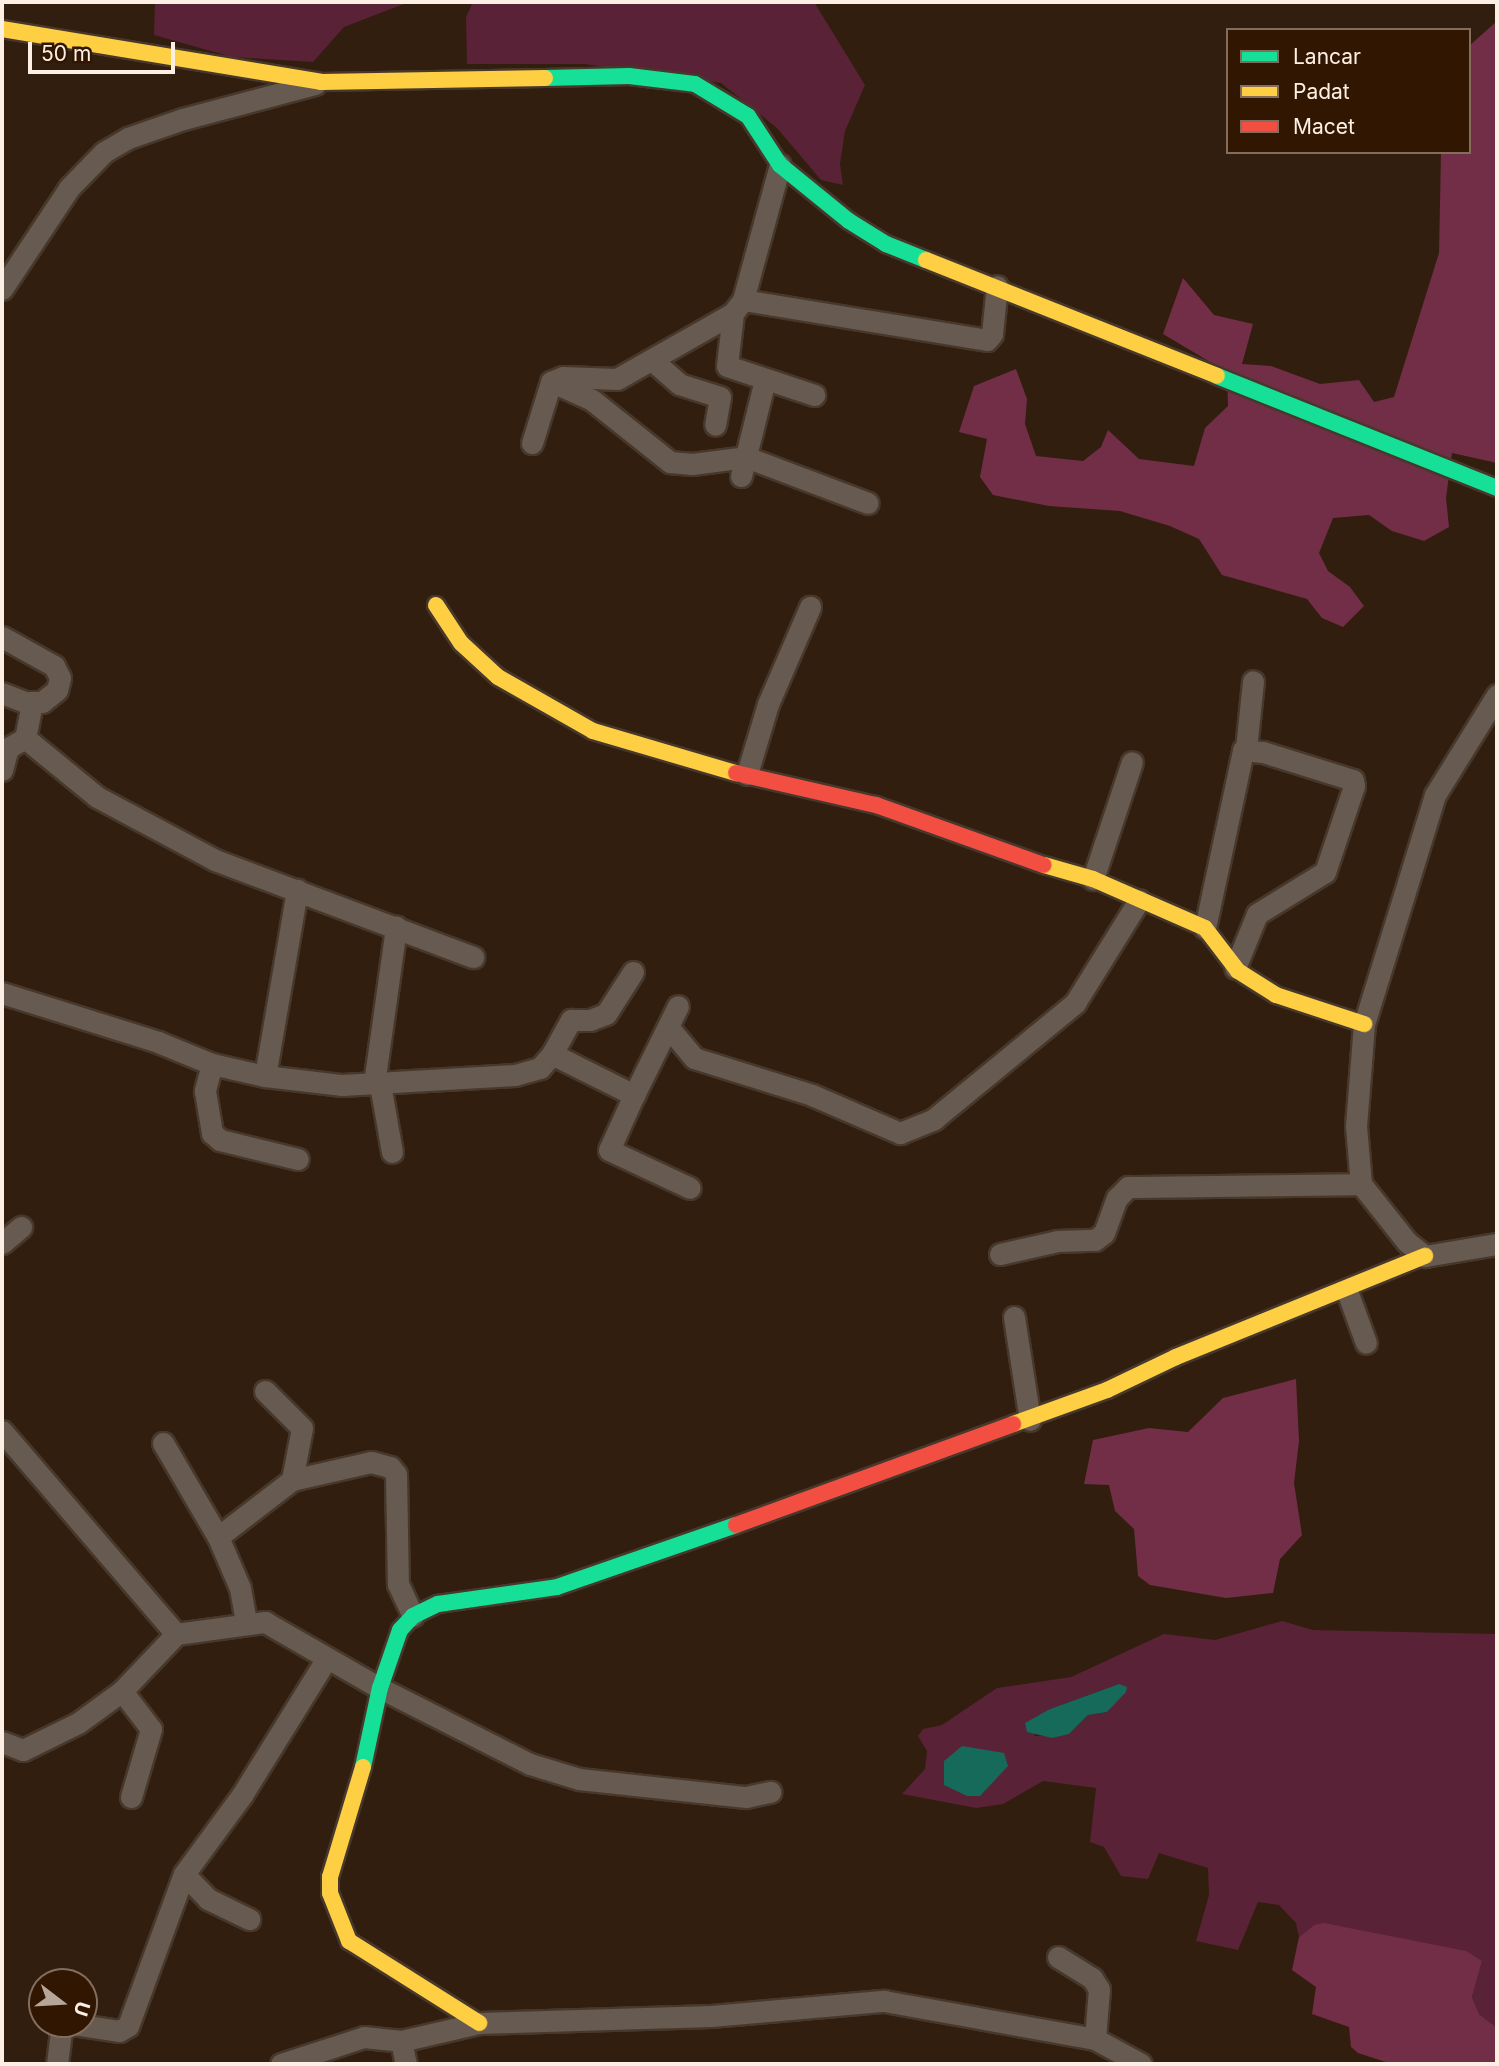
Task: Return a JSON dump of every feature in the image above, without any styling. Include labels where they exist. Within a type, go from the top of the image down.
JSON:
[{"type":"street","points":[[2,29],[321,82],[629,76],[695,84],[748,116],[780,165],[879,240],[1497,488]]},
{"type":"street","points":[[2,289],[56,206],[104,152],[128,138],[183,118],[321,82]]},
{"type":"street","points":[[780,165],[738,307],[727,366],[814,395]]},
{"type":"street","points":[[551,382],[563,377],[617,379],[738,307],[987,340],[992,334],[997,286]]},
{"type":"street","points":[[653,360],[679,384],[720,397],[715,425]]},
{"type":"street","points":[[743,467],[765,380]]},
{"type":"street","points":[[532,443],[551,382]]},
{"type":"street","points":[[551,382],[592,400],[653,452],[670,461],[743,467],[868,503]]},
{"type":"street","points":[[436,605],[461,643],[523,696],[617,741],[876,805],[997,851],[1093,879],[1205,928],[1236,968],[1290,1002],[1364,1024]]},
{"type":"street","points":[[747,774],[768,704],[810,607]]},
{"type":"street","points":[[2,637],[54,666],[59,674],[57,690],[42,702],[32,702],[2,693]]},
{"type":"street","points":[[1205,928],[1246,750],[1253,681]]},
{"type":"street","points":[[1425,1256],[1390,1224],[1361,1184],[1356,1126],[1364,1024],[1434,795],[1497,695]]},
{"type":"street","points":[[2,770],[8,748],[25,738],[32,702]]},
{"type":"street","points":[[25,738],[97,797],[215,860],[473,957]]},
{"type":"street","points":[[1236,968],[1257,914],[1325,872],[1355,783],[1246,750]]},
{"type":"street","points":[[1093,879],[1132,762]]},
{"type":"street","points":[[265,1076],[298,890]]},
{"type":"street","points":[[669,1028],[692,1057],[812,1095],[900,1133],[934,1119],[1075,1003],[1139,900]]},
{"type":"street","points":[[392,1152],[377,1084],[396,927]]},
{"type":"street","points":[[2,993],[158,1042],[212,1064],[265,1076],[377,1084],[531,1072],[552,1054],[571,1020],[590,1020],[606,1014],[633,972]]},
{"type":"street","points":[[678,1006],[609,1150],[690,1188]]},
{"type":"street","points":[[552,1054],[634,1095]]},
{"type":"street","points":[[212,1064],[205,1091],[212,1133],[298,1160]]},
{"type":"street","points":[[1000,1254],[1057,1241],[1095,1240],[1104,1233],[1117,1198],[1128,1187],[1361,1184]]},
{"type":"street","points":[[2,1243],[21,1227]]},
{"type":"street","points":[[479,2023],[349,1941],[334,1914],[330,1877],[374,1731],[380,1688],[400,1630],[412,1616],[438,1604],[557,1587],[1030,1420],[1176,1357],[1347,1291],[1425,1256],[1497,1244]]},
{"type":"street","points":[[1347,1291],[1366,1343]]},
{"type":"street","points":[[1014,1317],[1030,1420]]},
{"type":"street","points":[[265,1391],[302,1428],[292,1480]]},
{"type":"street","points":[[2,1431],[176,1634]]},
{"type":"street","points":[[163,1443],[218,1537],[240,1588],[246,1622]]},
{"type":"street","points":[[218,1537],[292,1480],[371,1462],[394,1470],[398,1584],[412,1616]]},
{"type":"street","points":[[2,1742],[23,1750],[78,1723],[122,1691],[176,1634],[246,1622],[265,1622],[380,1688],[530,1764],[579,1779],[746,1797],[770,1792]]},
{"type":"street","points":[[98,2028],[119,2031],[128,2026],[184,1874],[242,1795],[327,1658]]},
{"type":"street","points":[[122,1691],[151,1728],[131,1797]]},
{"type":"street","points":[[184,1874],[208,1899],[249,1919]]},
{"type":"street","points":[[1058,1957],[1092,1978],[1099,1989],[1094,2039]]},
{"type":"street","points":[[281,2064],[364,2037],[401,2040],[479,2023],[710,2015],[903,2002],[1094,2039],[1141,2064]]},
{"type":"street","points":[[57,2064],[60,2038]]},
{"type":"street","points":[[401,2040],[406,2064]]},
{"type":"shaded area","points":[[155,2],[409,2],[344,27],[313,62],[232,57],[154,35]]},
{"type":"shaded area","points":[[473,2],[814,2],[865,85],[845,131],[840,164],[843,185],[821,180],[777,128],[721,83],[584,64],[467,64],[466,17]]},
{"type":"shaded area","points":[[1497,21],[1497,463],[1452,453],[1446,498],[1449,527],[1424,541],[1392,531],[1369,515],[1333,518],[1319,553],[1328,571],[1350,587],[1364,606],[1343,627],[1322,618],[1307,599],[1222,575],[1199,539],[1170,526],[1120,511],[1049,506],[993,495],[980,477],[987,439],[959,432],[974,386],[1016,369],[1027,399],[1025,424],[1036,456],[1083,461],[1101,447],[1108,430],[1139,459],[1194,466],[1205,428],[1228,406],[1227,372],[1163,334],[1183,278],[1214,315],[1253,324],[1242,364],[1271,366],[1320,384],[1359,380],[1374,402],[1394,397],[1439,253],[1441,154],[1471,154],[1471,44]]},
{"type":"shaded area","points":[[1296,1379],[1299,1441],[1294,1483],[1302,1535],[1280,1559],[1273,1593],[1226,1598],[1150,1585],[1138,1576],[1134,1529],[1115,1511],[1109,1485],[1084,1484],[1093,1440],[1149,1428],[1188,1432],[1223,1398]]},
{"type":"shaded area","points":[[1282,1621],[1313,1630],[1497,1634],[1497,2028],[1479,2014],[1472,1997],[1482,1961],[1314,1925],[1299,1937],[1296,1923],[1279,1905],[1258,1902],[1238,1950],[1196,1941],[1209,1895],[1208,1868],[1159,1853],[1148,1879],[1121,1876],[1104,1847],[1090,1842],[1096,1788],[1043,1781],[1003,1804],[976,1808],[902,1794],[925,1769],[927,1751],[918,1736],[923,1729],[942,1725],[997,1688],[1071,1677],[1164,1634],[1215,1640]],"holes":[[[1119,1684],[1107,1712],[1088,1715],[1069,1734],[1034,1736],[1050,1709]]]},
{"type":"shaded area","points":[[1324,1923],[1466,1951],[1482,1961],[1472,1997],[1479,2014],[1497,2028],[1497,2064],[1392,2064],[1358,2053],[1351,2047],[1349,2027],[1312,2014],[1316,1987],[1292,1970],[1299,1937],[1314,1925]]},
{"type":"water","points":[[1119,1684],[1127,1687],[1126,1692],[1107,1712],[1088,1715],[1069,1734],[1052,1738],[1027,1732],[1025,1723],[1050,1709]]},
{"type":"water","points":[[962,1746],[1004,1753],[1008,1766],[980,1796],[967,1796],[944,1785],[944,1761]]},
{"type":"traffic: fast","points":[[545,78],[629,76],[695,84],[748,116],[780,165],[849,221],[886,244],[926,260]]},
{"type":"traffic: fast","points":[[1217,376],[1497,488]]},
{"type":"traffic: fast","points":[[363,1767],[380,1688],[400,1630],[413,1616],[438,1604],[557,1587],[736,1525]]},
{"type":"traffic: slow","points":[[2,29],[321,82],[545,78]]},
{"type":"traffic: slow","points":[[926,260],[1217,376]]},
{"type":"traffic: slow","points":[[436,605],[461,643],[498,677],[593,731],[736,773]]},
{"type":"traffic: slow","points":[[1044,865],[1093,879],[1205,928],[1238,971],[1276,995],[1364,1024]]},
{"type":"traffic: slow","points":[[1013,1424],[1107,1390],[1176,1357],[1425,1256]]},
{"type":"traffic: slow","points":[[363,1767],[330,1877],[330,1893],[349,1941],[479,2023]]},
{"type":"traffic: jam","points":[[736,773],[876,805],[1044,865]]},
{"type":"traffic: jam","points":[[736,1525],[1013,1424]]}]
